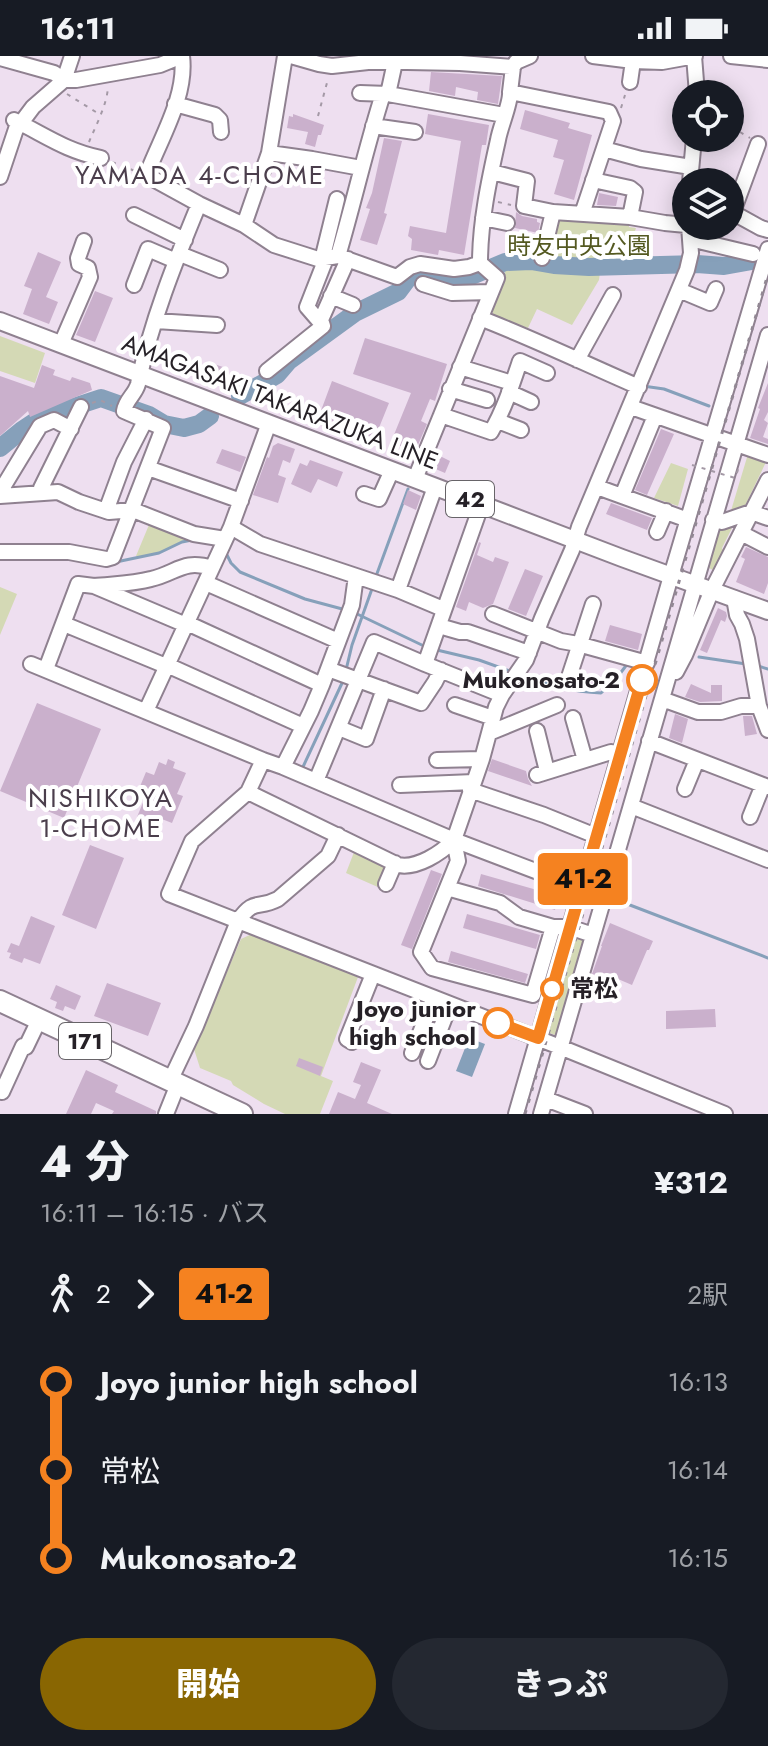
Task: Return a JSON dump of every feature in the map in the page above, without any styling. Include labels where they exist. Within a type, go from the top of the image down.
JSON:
[{"type":"highway","name":"171","points":[[0,1001],[234,1112]]},
{"type":"main road","name":"AMAGASAKI TAKARAZUKA LINE","points":[[0,321],[768,611]]},
{"type":"street","points":[[2,167],[17,121],[60,84],[72,56]]},
{"type":"street","points":[[60,84],[106,75],[146,62],[160,65],[182,56],[183,67],[175,104],[148,176],[244,225],[274,245],[336,258],[397,277],[420,264],[454,269],[480,263]]},
{"type":"street","points":[[244,225],[269,153],[285,56]]},
{"type":"street","points":[[291,56],[332,66],[368,62],[473,60],[513,67]]},
{"type":"street","points":[[415,479],[497,278],[480,263],[483,218],[504,115],[511,96],[513,67],[516,62],[530,56]]},
{"type":"street","points":[[593,56],[662,62],[694,56],[696,80]]},
{"type":"street","points":[[731,56],[768,60]]},
{"type":"street","points":[[0,58],[54,73],[60,84]]},
{"type":"street","points":[[628,59],[630,82]]},
{"type":"street","points":[[336,258],[373,126],[395,62]]},
{"type":"street","points":[[510,92],[609,112],[613,121],[582,214]]},
{"type":"street","points":[[360,93],[386,94],[504,115]]},
{"type":"street","points":[[175,104],[215,115],[220,120],[221,132]]},
{"type":"street","points":[[17,121],[54,143],[89,157]]},
{"type":"street","points":[[373,126],[415,132]]},
{"type":"street","points":[[744,181],[758,144]]},
{"type":"street","points":[[604,149],[672,169]]},
{"type":"street","points":[[269,153],[361,168]]},
{"type":"street","points":[[492,172],[527,181],[524,206],[553,212],[630,217],[672,225]]},
{"type":"street","points":[[593,180],[630,188],[635,192],[630,217]]},
{"type":"street","points":[[0,552],[69,552],[106,559],[113,557],[163,428],[124,411],[125,406],[135,393],[156,321],[199,204]]},
{"type":"street","points":[[267,371],[323,326],[321,320],[331,296],[336,258],[338,205]]},
{"type":"street","points":[[542,258],[553,212]]},
{"type":"street","points":[[134,215],[180,252],[220,270]]},
{"type":"street","points":[[483,218],[507,223]]},
{"type":"street","points":[[744,219],[768,230]]},
{"type":"street","points":[[248,792],[406,867],[426,860],[454,840],[502,695],[529,653],[631,407],[687,270],[690,240]]},
{"type":"street","points":[[716,240],[753,254]]},
{"type":"street","points":[[61,344],[90,277],[88,268],[79,264],[84,241]]},
{"type":"street","points":[[134,285],[137,267],[146,249],[180,252]]},
{"type":"street","points":[[585,1114],[543,1108],[518,1109],[768,249]]},
{"type":"street","points":[[321,320],[307,307],[325,261],[336,258]]},
{"type":"street","points":[[423,284],[452,293],[490,292]]},
{"type":"street","points":[[679,290],[710,303],[716,289]]},
{"type":"street","points":[[577,360],[601,309],[613,295]]},
{"type":"street","points":[[331,296],[353,305]]},
{"type":"street","points":[[480,318],[639,387]]},
{"type":"street","points":[[156,321],[217,325]]},
{"type":"street","points":[[543,1108],[768,335]]},
{"type":"street","points":[[441,415],[491,432],[520,361],[547,373]]},
{"type":"street","points":[[460,367],[511,388],[531,402]]},
{"type":"street","points":[[450,389],[487,400]]},
{"type":"street","points":[[41,493],[81,407]]},
{"type":"street","points":[[631,407],[768,455]]},
{"type":"street","points":[[622,496],[655,416]]},
{"type":"street","points":[[106,511],[124,462],[146,419]]},
{"type":"street","points":[[0,494],[40,426],[54,420],[71,429]]},
{"type":"street","points":[[498,421],[521,430]]},
{"type":"street","points":[[146,711],[209,576],[241,501],[269,423]]},
{"type":"street","points":[[148,468],[241,501]]},
{"type":"street","points":[[364,494],[379,499],[392,470]]},
{"type":"street","points":[[663,694],[685,655],[712,590],[768,480]]},
{"type":"street","points":[[398,590],[435,487]]},
{"type":"street","points":[[597,487],[688,520]]},
{"type":"street","points":[[0,494],[58,492],[106,511],[133,510],[194,534],[260,544],[398,590],[443,609]]},
{"type":"street","points":[[425,664],[482,503]]},
{"type":"street","points":[[657,532],[666,511]]},
{"type":"street","points":[[713,520],[722,522],[751,512],[768,518]]},
{"type":"street","points":[[741,533],[768,547]]},
{"type":"street","points":[[46,669],[78,584],[94,586],[150,580],[197,564],[209,576],[338,641]]},
{"type":"street","points":[[283,767],[322,685],[352,605],[356,576]]},
{"type":"street","points":[[94,586],[322,685]]},
{"type":"street","points":[[734,598],[752,665],[759,706],[768,730]]},
{"type":"street","points":[[569,677],[593,604]]},
{"type":"street","points":[[493,614],[561,641],[647,663]]},
{"type":"street","points":[[64,624],[167,665],[303,726]]},
{"type":"street","points":[[439,626],[468,632],[529,653]]},
{"type":"street","points":[[316,781],[374,642],[502,695]]},
{"type":"street","points":[[31,664],[454,840],[604,897]]},
{"type":"street","points":[[328,669],[421,703],[441,670]]},
{"type":"street","points":[[339,728],[366,739],[384,689]]},
{"type":"street","points":[[663,694],[698,712],[759,706]]},
{"type":"street","points":[[455,705],[492,724],[494,731],[537,708],[557,705]]},
{"type":"street","points":[[573,718],[585,760]]},
{"type":"street","points":[[537,731],[542,773],[611,752],[620,755]]},
{"type":"street","points":[[649,741],[766,786],[750,817]]},
{"type":"street","points":[[437,760],[482,759]]},
{"type":"street","points":[[263,760],[248,792],[192,841],[169,894],[560,1047],[687,1107],[722,1113]]},
{"type":"street","points":[[685,789],[697,760]]},
{"type":"street","points":[[400,785],[472,786],[596,836]]},
{"type":"street","points":[[631,806],[768,860]]},
{"type":"street","points":[[166,1114],[174,1082],[238,921],[252,905],[278,899],[328,856],[338,835]]},
{"type":"street","points":[[454,840],[458,861],[421,952],[432,968],[533,995],[553,927]]},
{"type":"street","points":[[386,884],[395,863]]},
{"type":"street","points":[[447,888],[500,903],[519,917],[593,935]]},
{"type":"street","points":[[352,1042],[347,1039],[373,974]]},
{"type":"street","points":[[412,1053],[434,998]]},
{"type":"street","points":[[428,1061],[450,1004]]},
{"type":"street","points":[[0,1091],[39,1020]]},
{"type":"path","points":[[318,116],[332,66]]},
{"type":"path","points":[[106,75],[108,92],[89,157],[148,176]]},
{"type":"path","points":[[611,117],[620,110],[630,82]]},
{"type":"path","points":[[60,84],[100,114]]},
{"type":"path","points":[[486,200],[524,206]]},
{"type":"path","points":[[692,465],[735,478],[738,470],[741,471]]},
{"type":"green space","name":"時友中央公園","points":[[555,216],[629,222],[629,227],[636,228],[625,262],[601,264],[599,280],[572,325],[537,309],[528,328],[494,316],[492,310],[505,273],[503,266],[544,268]]},
{"type":"green space","points":[[0,336],[45,353],[35,383],[0,371]]},
{"type":"green space","points":[[748,454],[766,462],[743,510],[730,514]]},
{"type":"green space","points":[[671,463],[688,469],[678,506],[654,498]]},
{"type":"green space","points":[[151,520],[190,538],[158,553],[136,556]]},
{"type":"green space","points":[[729,524],[733,526],[715,571],[705,566],[715,530]]},
{"type":"green space","points":[[0,587],[17,594],[0,635]]},
{"type":"green space","points":[[356,847],[388,868],[380,888],[346,873]]},
{"type":"green space","points":[[570,932],[590,938],[561,1037],[541,1030]]},
{"type":"green space","points":[[254,933],[358,977],[321,1076],[333,1081],[320,1114],[285,1114],[264,1104],[231,1081],[200,1068],[194,1049],[241,939]]},
{"type":"water","points":[[469,1038],[485,1044],[472,1077],[456,1071]]},
{"type":"building","points":[[431,72],[502,76],[498,104],[477,100],[478,92],[456,87],[455,96],[429,91]]},
{"type":"building","points":[[525,110],[570,123],[568,128],[592,135],[574,200],[554,194],[564,160],[553,157],[558,140],[520,129]]},
{"type":"building","points":[[293,114],[324,125],[315,147],[305,144],[308,132],[287,128],[289,116],[293,117]]},
{"type":"building","points":[[428,114],[489,125],[486,145],[482,145],[464,255],[439,250],[438,255],[411,250],[412,239],[408,236],[410,226],[446,233],[461,141],[425,134]]},
{"type":"building","points":[[384,138],[402,141],[384,213],[387,214],[377,245],[360,240],[370,209],[366,208]]},
{"type":"building","points":[[599,193],[618,197],[616,206],[597,205]]},
{"type":"building","points":[[516,212],[537,219],[540,223],[538,233],[515,228]]},
{"type":"building","points":[[38,252],[61,262],[46,297],[58,302],[49,324],[23,314],[32,289],[24,286]]},
{"type":"building","points":[[95,291],[113,298],[95,342],[76,335]]},
{"type":"building","points":[[365,338],[447,364],[435,401],[430,399],[421,421],[427,424],[415,452],[391,442],[411,393],[353,374]]},
{"type":"building","points":[[211,363],[223,367],[216,384],[204,380]]},
{"type":"building","points":[[42,365],[55,370],[53,375],[90,383],[92,390],[30,417],[28,411],[0,436],[0,376],[34,388]]},
{"type":"building","points":[[332,381],[389,403],[372,445],[316,424]]},
{"type":"building","points":[[768,383],[768,412],[764,420],[768,423],[763,437],[768,439],[768,444],[750,438]]},
{"type":"building","points":[[661,429],[674,434],[647,495],[635,490]]},
{"type":"building","points":[[278,443],[295,449],[290,463],[283,460],[278,475],[286,478],[278,503],[253,495],[267,457]]},
{"type":"building","points":[[222,449],[246,457],[240,472],[216,463]]},
{"type":"building","points":[[436,454],[450,461],[445,473],[431,467]]},
{"type":"building","points":[[310,460],[343,472],[337,487],[318,479],[311,493],[291,484],[300,463],[307,466]]},
{"type":"building","points":[[408,490],[421,496],[416,510],[403,504]]},
{"type":"building","points":[[611,503],[652,518],[647,530],[606,514]]},
{"type":"building","points":[[479,542],[477,555],[493,562],[495,557],[509,562],[493,604],[483,608],[469,602],[466,611],[456,607]]},
{"type":"building","points":[[746,547],[768,557],[768,583],[764,594],[736,582]]},
{"type":"building","points":[[525,569],[543,576],[526,616],[508,609]]},
{"type":"building","points":[[718,608],[727,616],[725,622],[721,620],[707,653],[700,650]]},
{"type":"building","points":[[610,625],[642,634],[638,650],[605,641]]},
{"type":"building","points":[[691,684],[711,693],[711,685],[722,685],[722,701],[700,702],[685,697]]},
{"type":"building","points":[[37,703],[101,729],[64,818],[0,791]]},
{"type":"building","points":[[675,714],[688,719],[682,743],[669,738]]},
{"type":"building","points":[[743,716],[752,716],[757,734],[745,736]]},
{"type":"building","points":[[168,759],[175,762],[173,768],[186,773],[177,794],[183,796],[172,823],[154,816],[151,823],[137,817],[144,800],[136,796],[146,772],[154,775],[159,762],[166,765]]},
{"type":"building","points":[[492,759],[526,771],[532,786],[488,771]]},
{"type":"building","points":[[90,845],[124,858],[96,929],[62,915]]},
{"type":"building","points":[[431,870],[442,874],[412,949],[401,945]]},
{"type":"building","points":[[481,874],[558,896],[555,910],[478,886]]},
{"type":"building","points":[[467,914],[540,935],[536,949],[463,928]]},
{"type":"building","points":[[31,916],[55,926],[40,964],[24,958],[22,963],[9,958],[11,953],[7,952],[11,943],[19,946]]},
{"type":"building","points":[[610,923],[653,941],[632,985],[611,976],[609,981],[592,974]]},
{"type":"building","points":[[451,951],[528,974],[525,983],[448,962]]},
{"type":"building","points":[[107,983],[161,1003],[148,1036],[94,1016]]},
{"type":"building","points":[[56,985],[81,996],[75,1010],[65,1006],[63,1011],[55,1008],[57,1002],[50,999]]},
{"type":"building","points":[[715,1009],[716,1027],[666,1029],[666,1011]]},
{"type":"building","points":[[299,1058],[323,1067],[320,1076],[296,1066]]},
{"type":"building","points":[[361,1062],[381,1070],[367,1103],[392,1114],[329,1114],[338,1092],[355,1099],[361,1085],[353,1082]]},
{"type":"building","points":[[86,1070],[118,1085],[115,1092],[156,1111],[156,1114],[112,1114],[114,1111],[96,1103],[91,1114],[66,1114]]},
{"type":"waterway","points":[[240,396],[277,375],[289,361],[355,313],[398,292],[410,276],[418,272],[460,277],[474,275],[505,262],[531,261],[589,267],[724,266],[752,261]]},
{"type":"waterway","points":[[499,264],[503,279]]},
{"type":"waterway","points":[[499,318],[522,328]]},
{"type":"waterway","points":[[643,386],[664,389],[709,406]]},
{"type":"waterway","points":[[0,448],[40,418],[101,398],[149,415],[164,424],[184,428],[199,424],[210,416]]},
{"type":"waterway","points":[[375,579],[408,489]]},
{"type":"waterway","points":[[116,562],[159,553],[192,540]]},
{"type":"waterway","points":[[226,553],[240,572],[305,599],[346,610]]},
{"type":"waterway","points":[[346,670],[373,586]]},
{"type":"waterway","points":[[353,612],[426,647]]},
{"type":"waterway","points":[[437,650],[510,671]]},
{"type":"waterway","points":[[699,657],[746,664]]},
{"type":"waterway","points":[[521,675],[560,687],[601,693],[628,663]]},
{"type":"waterway","points":[[758,666],[768,669]]},
{"type":"waterway","points":[[302,769],[343,681]]},
{"type":"waterway","points":[[609,897],[768,958]]},
{"type":"railway","points":[[525,1114],[768,274]]},
{"type":"bus line","name":"41-2","points":[[498,1023],[538,1038],[642,680]]},
{"type":"place","name":"Mukonosato-2","points":[[642,680]]},
{"type":"place","name":"常松","points":[[552,989]]},
{"type":"place","name":"Joyo junior high school","points":[[498,1023]]},
{"type":"district","name":"YAMADA 4-CHOME","points":[[200,175]]},
{"type":"district","name":"NISHIKOYA 1-CHOME","points":[[101,813]]}]
